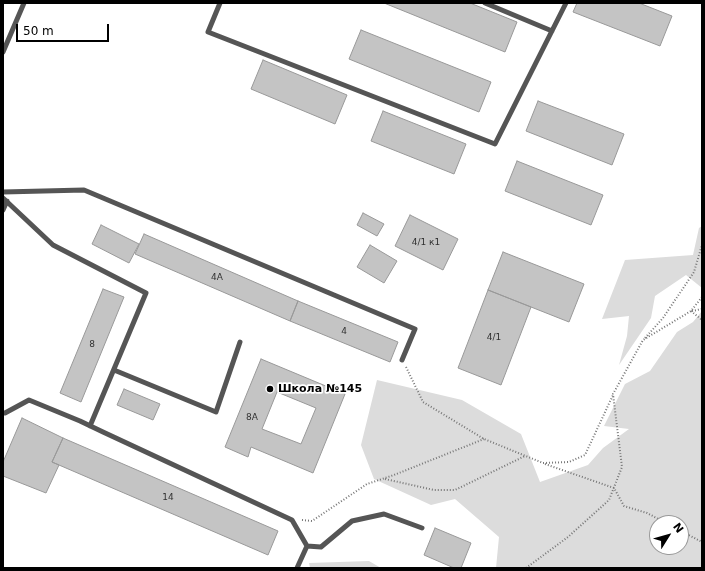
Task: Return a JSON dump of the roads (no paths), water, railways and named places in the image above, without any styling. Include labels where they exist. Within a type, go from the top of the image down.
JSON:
[{"type":"lane","points":[[3,52],[24,3]]},
{"type":"lane","points":[[220,3],[208,32],[495,144],[566,3]]},
{"type":"lane","points":[[485,3],[552,31]]},
{"type":"lane","points":[[3,192],[84,190],[415,329],[402,360]]},
{"type":"lane","points":[[3,210],[5,200]]},
{"type":"lane","points":[[5,200],[53,245],[146,294],[90,426]]},
{"type":"lane","points":[[114,370],[216,412],[240,342]]},
{"type":"lane","points":[[4,415],[29,400],[90,426],[292,520],[307,546]]},
{"type":"lane","points":[[307,546],[321,547],[352,521],[384,514],[422,528]]},
{"type":"lane","points":[[297,568],[307,546]]},
{"type":"place","name":"Школа №145","points":[[270,389]]}]
